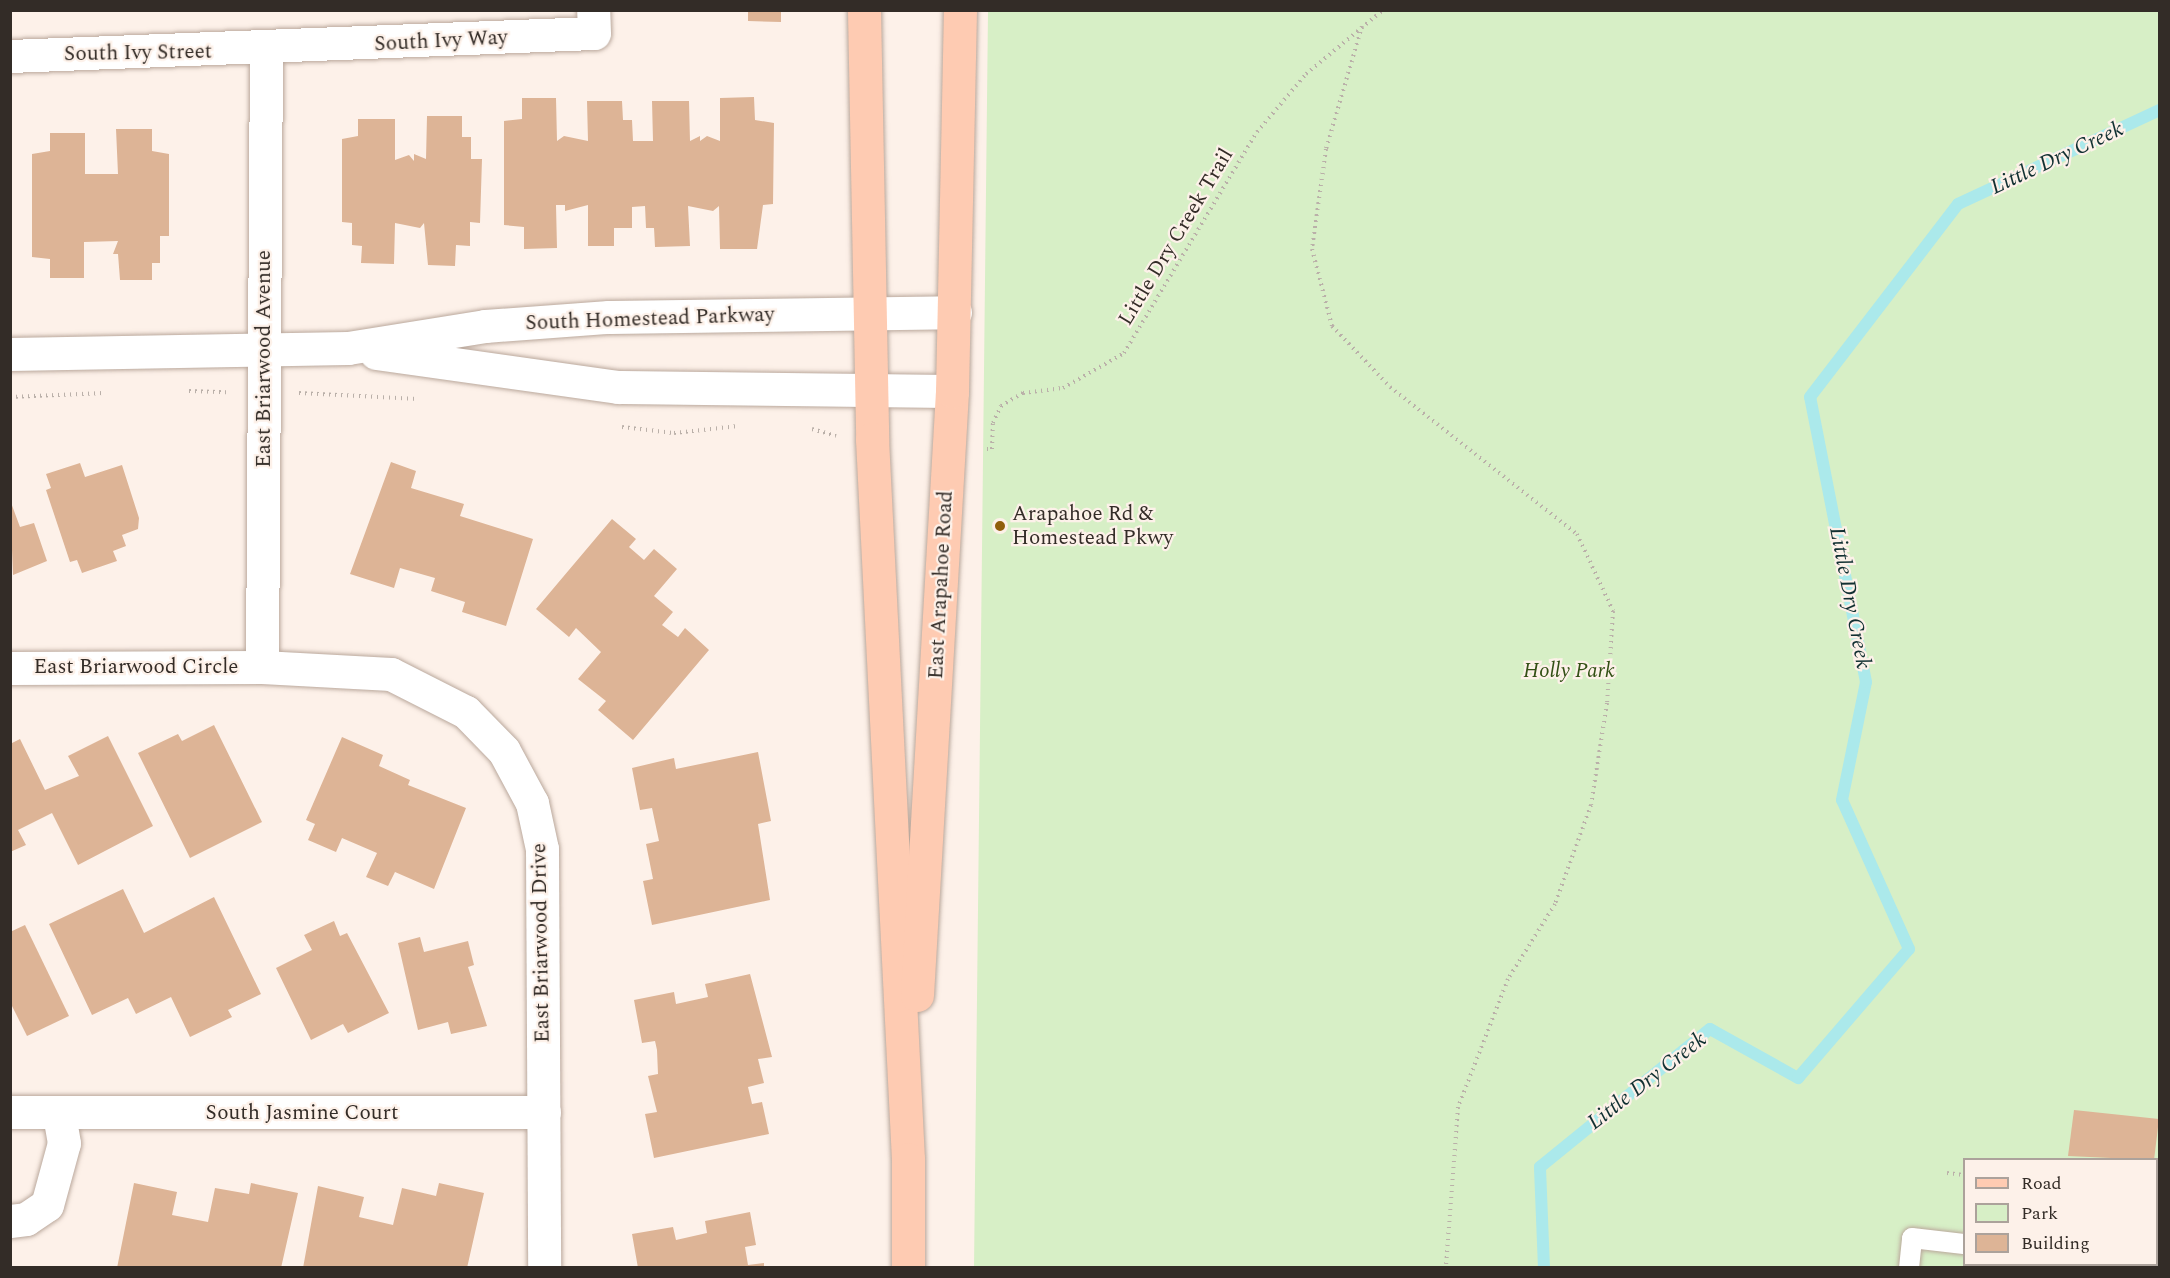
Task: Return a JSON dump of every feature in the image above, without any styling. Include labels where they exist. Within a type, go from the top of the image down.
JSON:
[{"type":"main road","name":"East Arapahoe Road","points":[[864,10],[871,391],[908,1159],[908,1268]]},
{"type":"main road","name":"East Arapahoe Road","points":[[908,1159],[952,391],[960,10]]},
{"type":"street","name":"South Ivy Way","points":[[266,50],[594,33],[593,10]]},
{"type":"street","name":"South Ivy Street","points":[[10,56],[266,50]]},
{"type":"street","name":"East Briarwood Avenue","points":[[262,667],[266,50]]},
{"type":"street","name":"South Homestead Parkway","points":[[10,354],[348,348],[485,326],[598,318],[955,312]]},
{"type":"street","name":"South Homestead Parkway","points":[[348,348],[618,387],[952,391]]},
{"type":"street","name":"East Briarwood Circle","points":[[10,668],[262,667]]},
{"type":"street","name":"East Briarwood Drive","points":[[262,667],[391,674],[466,712],[504,751],[531,803],[542,849],[544,1268]]},
{"type":"street","name":"South Jasmine Court","points":[[10,1112],[59,1114],[544,1112]]},
{"type":"street","points":[[10,1221],[26,1220],[47,1204],[63,1143],[59,1114]]},
{"type":"lane","points":[[1909,1268],[1912,1238],[1963,1244]]},
{"type":"path","name":"Little Dry Creek Trail","points":[[992,449],[1001,406],[1023,393],[1063,388],[1124,353],[1257,132],[1305,74],[1383,10]]},
{"type":"path","points":[[1362,26],[1326,149],[1312,249],[1332,326],[1389,387],[1577,534],[1613,611],[1607,703],[1591,805],[1555,904],[1508,979],[1458,1107],[1446,1268]]},
{"type":"path","points":[[179,391],[426,399]]},
{"type":"path","points":[[10,397],[113,392]]},
{"type":"path","points":[[615,425],[711,433],[735,430],[749,417]]},
{"type":"path","points":[[805,424],[824,435]]},
{"type":"path","points":[[1947,1173],[1963,1175]]},
{"type":"green space","name":"Holly Park","points":[[988,11],[2159,11],[2159,1267],[974,1268]]},
{"type":"building","points":[[748,10],[781,10],[781,22],[748,21]]},
{"type":"building","points":[[754,97],[755,120],[774,123],[773,204],[763,205],[757,249],[720,249],[719,206],[713,211],[688,206],[690,246],[655,247],[654,228],[646,228],[645,206],[632,207],[632,228],[614,228],[614,246],[588,246],[588,205],[565,211],[565,205],[556,205],[557,248],[524,249],[524,227],[504,225],[504,121],[522,119],[522,98],[556,98],[557,141],[564,136],[588,141],[587,101],[622,101],[623,120],[632,120],[633,141],[653,141],[652,101],[689,101],[690,141],[700,136],[700,141],[707,136],[720,141],[720,98]]},
{"type":"building","points":[[427,116],[462,116],[462,137],[471,137],[471,159],[482,159],[480,223],[470,222],[470,246],[456,245],[455,266],[428,265],[424,223],[420,228],[395,223],[394,264],[361,263],[362,246],[352,245],[352,223],[342,222],[342,139],[358,136],[358,119],[395,119],[395,160],[409,155],[414,161],[414,154],[426,159]]},
{"type":"building","points":[[116,129],[152,129],[152,151],[169,154],[169,236],[160,236],[160,263],[152,263],[152,280],[120,280],[118,254],[113,254],[118,241],[84,242],[84,278],[50,278],[50,259],[32,257],[32,154],[50,151],[50,133],[85,133],[85,174],[118,174]]},
{"type":"building","points":[[391,462],[416,471],[411,488],[464,504],[460,516],[533,539],[506,626],[462,612],[465,602],[431,591],[435,578],[400,568],[394,588],[350,574]]},
{"type":"building","points":[[80,463],[85,477],[122,465],[139,518],[138,529],[122,535],[126,546],[113,551],[117,561],[82,573],[77,560],[70,562],[46,490],[51,488],[46,474]]},
{"type":"building","points":[[10,500],[20,527],[34,523],[47,561],[13,575]]},
{"type":"building","points":[[612,519],[636,539],[629,547],[644,560],[654,549],[677,569],[654,596],[673,612],[662,625],[678,637],[685,628],[709,650],[633,740],[598,710],[606,701],[578,679],[601,652],[576,628],[569,637],[536,609]]},
{"type":"building","points":[[214,725],[262,822],[190,858],[138,753],[178,734],[182,741]]},
{"type":"building","points":[[108,736],[153,826],[78,865],[52,813],[18,830],[26,845],[10,852],[10,744],[20,739],[45,790],[79,776],[68,756]]},
{"type":"building","points":[[342,737],[383,755],[379,766],[410,780],[408,785],[466,808],[434,889],[395,872],[388,886],[366,877],[377,853],[342,838],[336,852],[308,840],[315,824],[306,820]]},
{"type":"building","points":[[758,752],[771,821],[758,824],[770,900],[652,925],[643,881],[653,879],[646,844],[659,841],[652,808],[640,810],[632,768],[674,758],[676,769]]},
{"type":"building","points":[[123,889],[144,933],[214,897],[261,994],[228,1010],[232,1017],[190,1037],[171,997],[136,1014],[128,998],[92,1015],[49,924]]},
{"type":"building","points":[[334,921],[340,936],[347,933],[389,1013],[348,1033],[343,1024],[311,1040],[276,968],[312,950],[304,935]]},
{"type":"building","points":[[25,925],[69,1016],[27,1036],[10,1002],[10,932]]},
{"type":"building","points":[[420,937],[424,952],[468,941],[474,965],[468,967],[487,1026],[451,1034],[448,1022],[418,1030],[398,943]]},
{"type":"building","points":[[750,974],[772,1057],[758,1059],[764,1083],[748,1087],[752,1104],[762,1102],[769,1134],[654,1158],[645,1114],[657,1112],[648,1076],[658,1074],[657,1050],[655,1041],[642,1043],[634,1000],[674,992],[676,1004],[708,997],[705,984]]},
{"type":"building","points":[[2074,1110],[2159,1119],[2154,1158],[2068,1156]]},
{"type":"building","points":[[134,1183],[177,1192],[172,1215],[208,1222],[215,1188],[249,1194],[251,1183],[298,1193],[281,1268],[117,1268]]},
{"type":"building","points":[[439,1183],[484,1193],[467,1268],[303,1268],[318,1186],[364,1197],[359,1217],[393,1225],[402,1188],[436,1196]]},
{"type":"building","points":[[750,1212],[756,1245],[745,1247],[748,1265],[764,1263],[764,1268],[638,1268],[632,1234],[673,1227],[676,1240],[707,1233],[705,1221]]},
{"type":"waterway","name":"Little Dry Creek","points":[[1544,1268],[1540,1167],[1710,1029],[1798,1078],[1909,949],[1842,800],[1866,682],[1810,397],[1958,204],[2160,110]]},
{"type":"place","name":"Arapahoe Rd & Homestead Pkwy","points":[[1000,526]]}]
